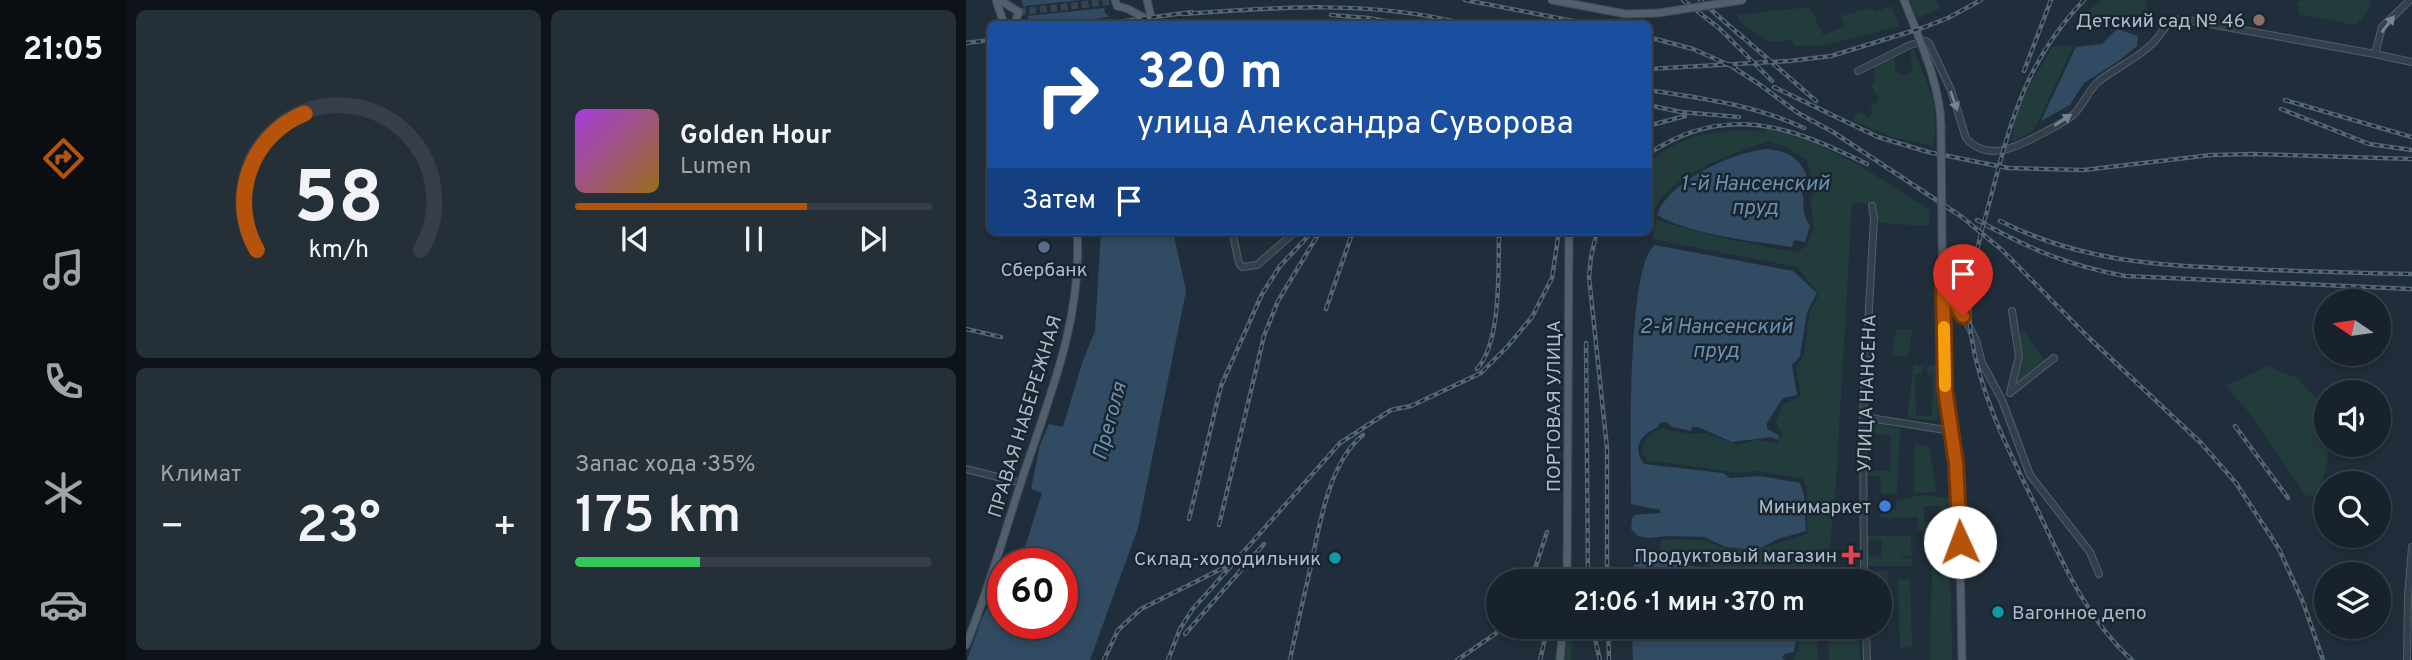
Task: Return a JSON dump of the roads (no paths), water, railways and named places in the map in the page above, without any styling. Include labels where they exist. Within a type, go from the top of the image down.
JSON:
[{"type":"main road","points":[[998,0],[1019,12],[1015,21]]},
{"type":"main road","points":[[998,0],[1003,21]]},
{"type":"main road","points":[[1115,0],[1117,6],[1149,21]]},
{"type":"main road","points":[[1552,0],[1626,14],[1658,13],[1743,0]]},
{"type":"main road","points":[[1904,0],[1923,41],[1940,103],[1945,389],[1959,495],[1962,660]]},
{"type":"main road","points":[[1128,9],[1147,1],[1152,21]]},
{"type":"main road","name":"ПРАВАЯ НАБЕРЕЖНАЯ","points":[[966,645],[999,556],[1069,330],[1078,262],[1077,235]]},
{"type":"main road","name":"ПОРТОВАЯ УЛИЦА","points":[[1567,569],[1569,235]]},
{"type":"main road","points":[[1560,660],[1562,639]]},
{"type":"street","points":[[2375,54],[2382,27],[2410,0]]},
{"type":"street","points":[[1858,71],[1923,41],[1932,48],[1951,90],[1966,138],[1983,149],[2003,152],[2070,117],[2097,82],[2152,44],[2170,22],[2182,19],[2412,62]]},
{"type":"street","name":"УЛИЦА НАНСЕНА","points":[[1864,569],[1863,417],[1874,218],[1872,206]]},
{"type":"street","points":[[1233,235],[1242,267],[1257,265],[1291,235]]},
{"type":"street","points":[[1943,283],[1976,340],[1982,363],[2002,400],[2030,475],[2090,552],[2099,574]]},
{"type":"street","points":[[2010,393],[2019,356],[2012,311]]},
{"type":"street","points":[[2014,324],[2022,321]]},
{"type":"street","points":[[2002,400],[2054,358]]},
{"type":"street","points":[[2010,371],[2012,379]]},
{"type":"street","points":[[1863,417],[1952,431]]},
{"type":"street","points":[[966,469],[1021,483]]},
{"type":"street","points":[[2407,660],[2412,547]]},
{"type":"street","points":[[1866,639],[1867,660]]},
{"type":"water","points":[[1021,0],[1103,0],[1105,13],[1114,21],[1029,21]]},
{"type":"water","points":[[2117,29],[2138,36],[2137,46],[2084,83],[2070,105],[2041,121],[2076,47],[2102,44]]},
{"type":"water","name":"1-й Нансенский пруд","points":[[1768,149],[1784,152],[1795,158],[1806,175],[1809,183],[1801,190],[1805,216],[1810,226],[1805,242],[1794,240],[1792,247],[1722,236],[1687,228],[1657,215],[1674,191],[1704,170],[1738,155]]},
{"type":"water","name":"Преголя","points":[[1101,235],[1174,235],[1186,291],[1138,528],[1090,660],[967,660],[987,609],[987,639],[1078,639],[1078,548],[1025,548],[1042,493],[1031,489],[1040,445],[1049,424],[1063,427],[1082,363],[1095,331]]},
{"type":"water","name":"2-й Нансенский пруд","points":[[1655,245],[1793,271],[1817,293],[1807,312],[1800,356],[1792,365],[1797,395],[1783,398],[1767,423],[1767,429],[1779,435],[1778,440],[1771,437],[1732,442],[1698,427],[1692,427],[1691,431],[1672,427],[1666,422],[1660,423],[1646,434],[1638,448],[1644,464],[1723,473],[1730,478],[1760,476],[1800,483],[1804,496],[1806,531],[1778,539],[1757,550],[1726,547],[1704,537],[1649,538],[1638,536],[1631,529],[1635,515],[1660,513],[1660,510],[1631,504],[1631,409],[1635,324],[1639,288],[1646,260]]},
{"type":"water","points":[[1642,555],[1671,557],[1681,564],[1707,569],[1633,569],[1635,560]]},
{"type":"water","points":[[1632,639],[1796,639],[1794,652],[1784,654],[1782,658],[1785,660],[1633,660]]},
{"type":"tunnel","points":[[1019,12],[1115,1]]},
{"type":"railway","points":[[1465,0],[1574,21]]},
{"type":"railway","points":[[1683,0],[1719,28],[1772,81]]},
{"type":"railway","points":[[1700,0],[1742,37]]},
{"type":"railway","points":[[1652,69],[1831,56],[1922,28],[1948,18],[1981,0]]},
{"type":"railway","points":[[2024,71],[2051,0]]},
{"type":"railway","points":[[2084,0],[2047,47],[2033,71],[2012,121],[1976,252],[1971,285],[1971,335],[1982,382],[1998,426],[2058,553],[2102,628],[2132,660]]},
{"type":"railway","points":[[1183,14],[1325,7],[1395,11],[1452,21]]},
{"type":"railway","points":[[1124,21],[1192,12]]},
{"type":"railway","points":[[1331,15],[1386,21]]},
{"type":"railway","points":[[1737,32],[1816,101]]},
{"type":"railway","points":[[1652,38],[1693,49],[1736,68]]},
{"type":"railway","points":[[966,43],[987,40]]},
{"type":"railway","points":[[1728,64],[1798,113],[1833,132],[1962,217],[2002,250],[2088,337],[2201,443],[2236,483],[2279,549],[2303,602],[2323,660]]},
{"type":"railway","points":[[1774,87],[1878,137],[1928,152],[2008,168],[2084,170],[2211,155],[2254,154],[2412,159]]},
{"type":"railway","points":[[1652,91],[1747,108],[1804,128]]},
{"type":"railway","points":[[2285,100],[2412,137]]},
{"type":"railway","points":[[1652,106],[1681,112],[1739,117]]},
{"type":"railway","points":[[2281,109],[2369,144],[2412,150]]},
{"type":"railway","points":[[1652,125],[1685,116]]},
{"type":"railway","points":[[1652,152],[1677,138],[1704,128],[1731,124],[1758,125],[1811,139],[1867,164]]},
{"type":"railway","points":[[1977,220],[2049,255],[2084,267],[2125,276],[2412,289]]},
{"type":"railway","points":[[2000,221],[2060,245],[2150,263],[2412,274]]},
{"type":"railway","points":[[1189,519],[1221,386],[1262,294],[1280,266],[1309,235]]},
{"type":"railway","points":[[1219,525],[1264,336],[1278,301],[1318,235]]},
{"type":"railway","points":[[1326,309],[1352,235]]},
{"type":"railway","points":[[1477,369],[1485,357],[1495,323],[1499,235]]},
{"type":"railway","points":[[1168,660],[1180,629],[1192,610],[1340,443],[1391,410],[1411,406],[1481,373],[1508,346],[1532,317],[1552,278],[1558,235]]},
{"type":"railway","points":[[1596,235],[1589,277],[1607,448],[1607,569]]},
{"type":"railway","points":[[966,329],[1001,337]]},
{"type":"railway","points":[[1586,343],[1588,569]]},
{"type":"railway","points":[[2235,426],[2288,498]]},
{"type":"railway","points":[[1290,660],[1327,497],[1341,462],[1363,435]]},
{"type":"railway","points":[[1535,569],[1547,532]]},
{"type":"railway","points":[[1185,634],[1264,544]]},
{"type":"railway","points":[[1104,660],[1118,630],[1141,609],[1227,566]]},
{"type":"railway","points":[[1457,660],[1488,639]]},
{"type":"railway","points":[[1540,660],[1545,639]]},
{"type":"railway","points":[[1595,639],[1600,660]]},
{"type":"railway","points":[[1608,639],[1609,660]]},
{"type":"place","name":"Детский сад № 46","points":[[2259,20]]},
{"type":"place","name":"Сбербанк","points":[[1044,247]]},
{"type":"place","name":"Минимаркет","points":[[1885,506]]},
{"type":"place","name":"Продуктовый магазин","points":[[1851,555]]},
{"type":"place","name":"Склад-холодильник","points":[[1335,558]]},
{"type":"place","name":"Вагонное депо","points":[[1998,612]]}]
